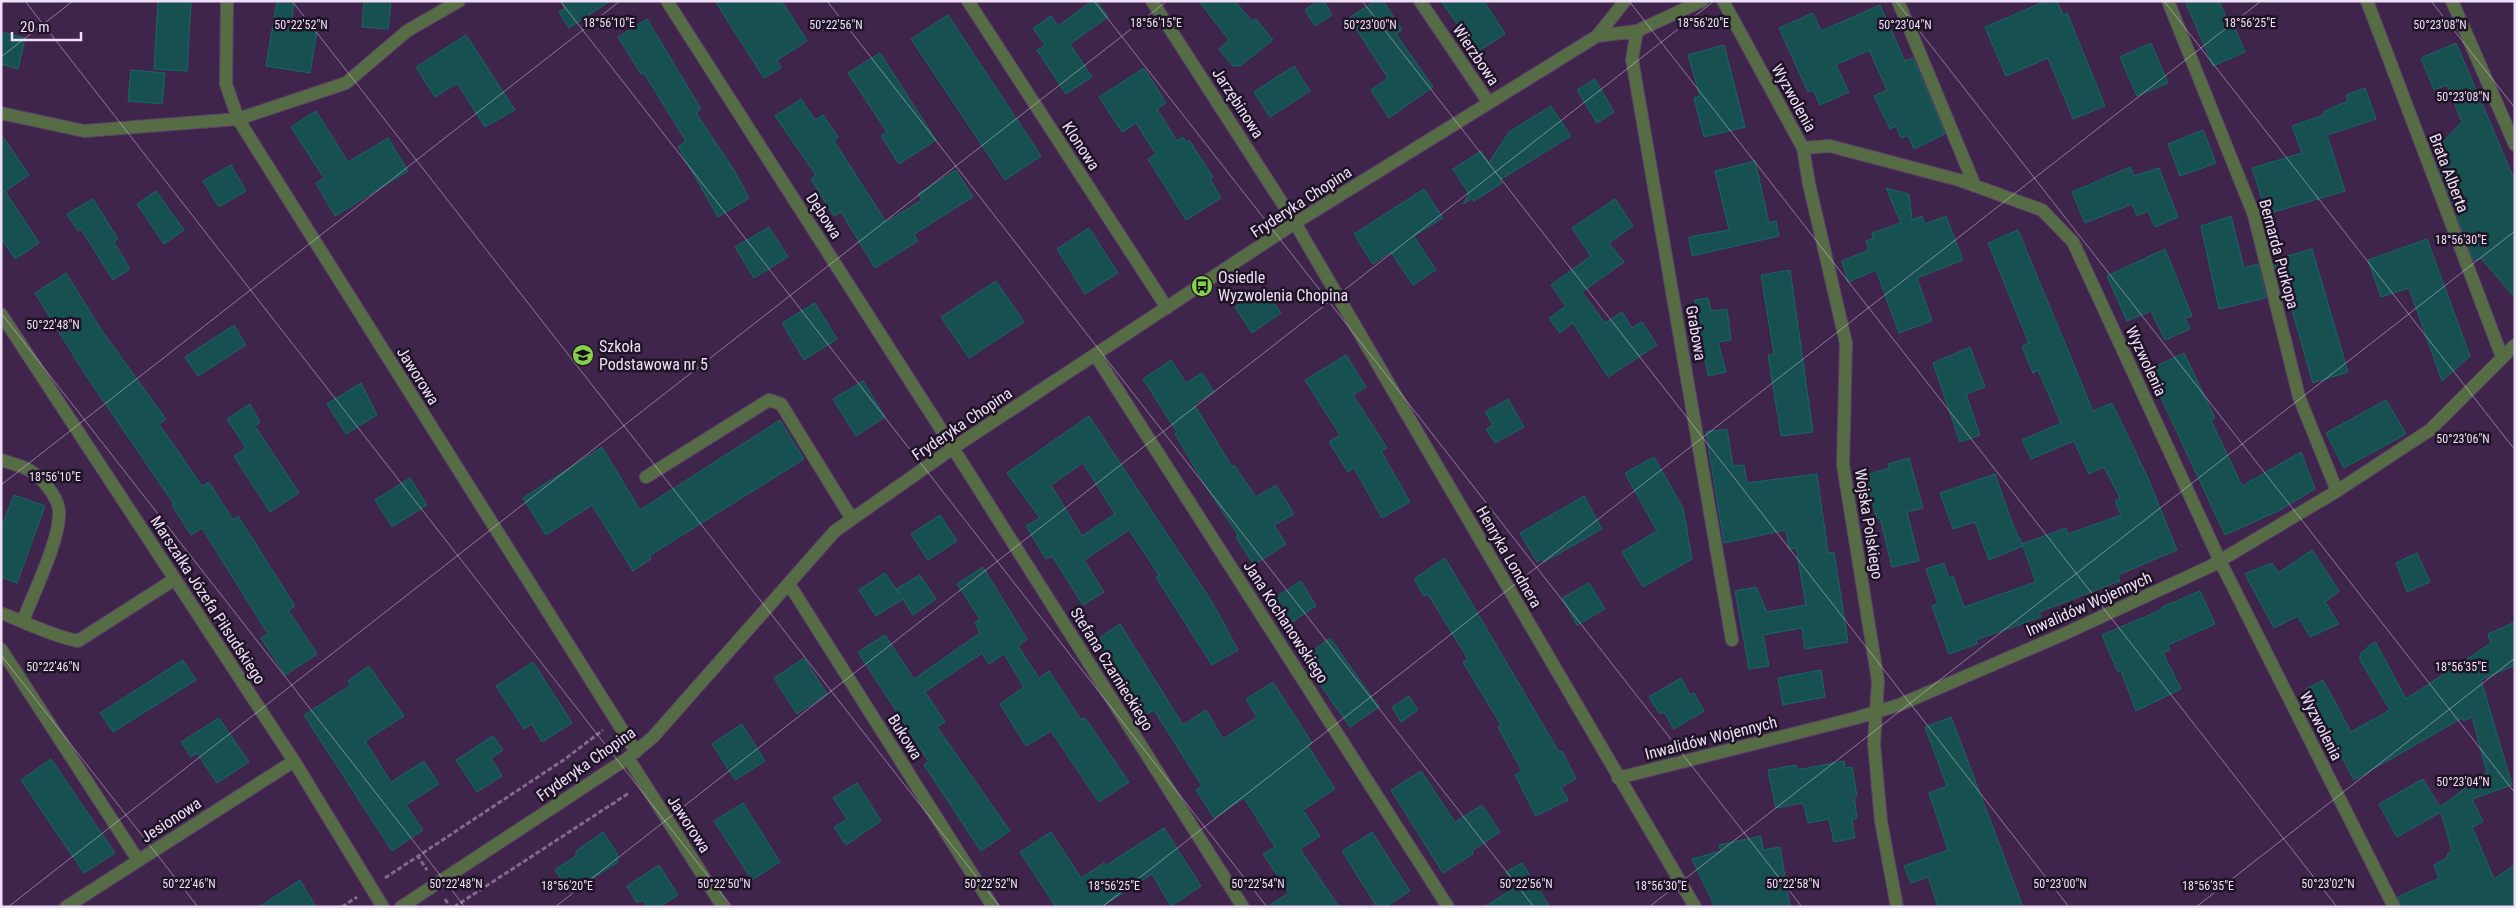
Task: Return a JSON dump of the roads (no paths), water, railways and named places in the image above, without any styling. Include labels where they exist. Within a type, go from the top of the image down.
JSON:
[{"type":"street","name":"Jaworowa","points":[[227,1],[226,84],[238,120],[616,720],[644,783],[723,907]]},
{"type":"street","points":[[1,113],[84,131],[238,120],[346,83],[407,31],[459,1]]},
{"type":"street","name":"Dębowa","points":[[667,1],[953,448]]},
{"type":"street","name":"Klonowa","points":[[968,1],[1167,308]]},
{"type":"street","name":"Jarzębinowa","points":[[1152,1],[1295,223]]},
{"type":"street","name":"Wierzbowa","points":[[1420,1],[1489,103]]},
{"type":"street","name":"Fryderyka Chopina","points":[[401,907],[632,755],[676,714],[835,531],[953,448],[1096,356],[1295,223],[1597,36],[1625,1]]},
{"type":"street","name":"Fryderyka Chopina","points":[[1597,36],[1637,31],[1702,1]]},
{"type":"street","name":"Wyzwolenia","points":[[1723,1],[1803,148],[1830,146],[1975,186],[2042,210],[2074,242],[2220,561],[2394,907]]},
{"type":"street","points":[[1898,1],[1975,186]]},
{"type":"street","name":"Bernarda Purkopa","points":[[2168,1],[2254,215],[2299,397],[2337,491]]},
{"type":"street","name":"Brata Alberta","points":[[2367,1],[2502,357]]},
{"type":"street","points":[[2452,1],[2515,145]]},
{"type":"street","name":"Grabowa","points":[[1637,31],[1632,58],[1732,640]]},
{"type":"street","name":"Wojska Polskiego","points":[[1803,148],[1809,184],[1846,343],[1843,465],[1878,682],[1874,744],[1881,820],[1897,907]]},
{"type":"street","name":"Henryka Londnera","points":[[1295,223],[1695,907]]},
{"type":"street","name":"Marszałka Józefa Piłsudskiego","points":[[1,314],[294,761],[383,907]]},
{"type":"street","name":"Inwalidów Wojennych","points":[[1618,778],[1876,713],[2064,634],[2220,561],[2337,491],[2430,430],[2515,345]]},
{"type":"street","name":"Jana Kochanowskiego","points":[[1096,356],[1448,907]]},
{"type":"street","points":[[646,477],[769,400],[781,404],[852,519]]},
{"type":"street","name":"Stefana Czarnieckiego","points":[[953,448],[1243,907]]},
{"type":"street","points":[[1,460],[27,469],[39,478],[59,508],[59,521],[52,545],[23,621]]},
{"type":"street","points":[[1,613],[66,639],[78,641],[175,579]]},
{"type":"street","name":"Bukowa","points":[[789,584],[993,907]]},
{"type":"street","points":[[1,649],[138,860]]},
{"type":"street","name":"Jesionowa","points":[[66,907],[294,761]]},
{"type":"place","name":"Osiedle Wyzwolenia Chopina","points":[[1202,286]]},
{"type":"place","name":"Szkoła Podstawowa nr 5","points":[[583,355]]}]
